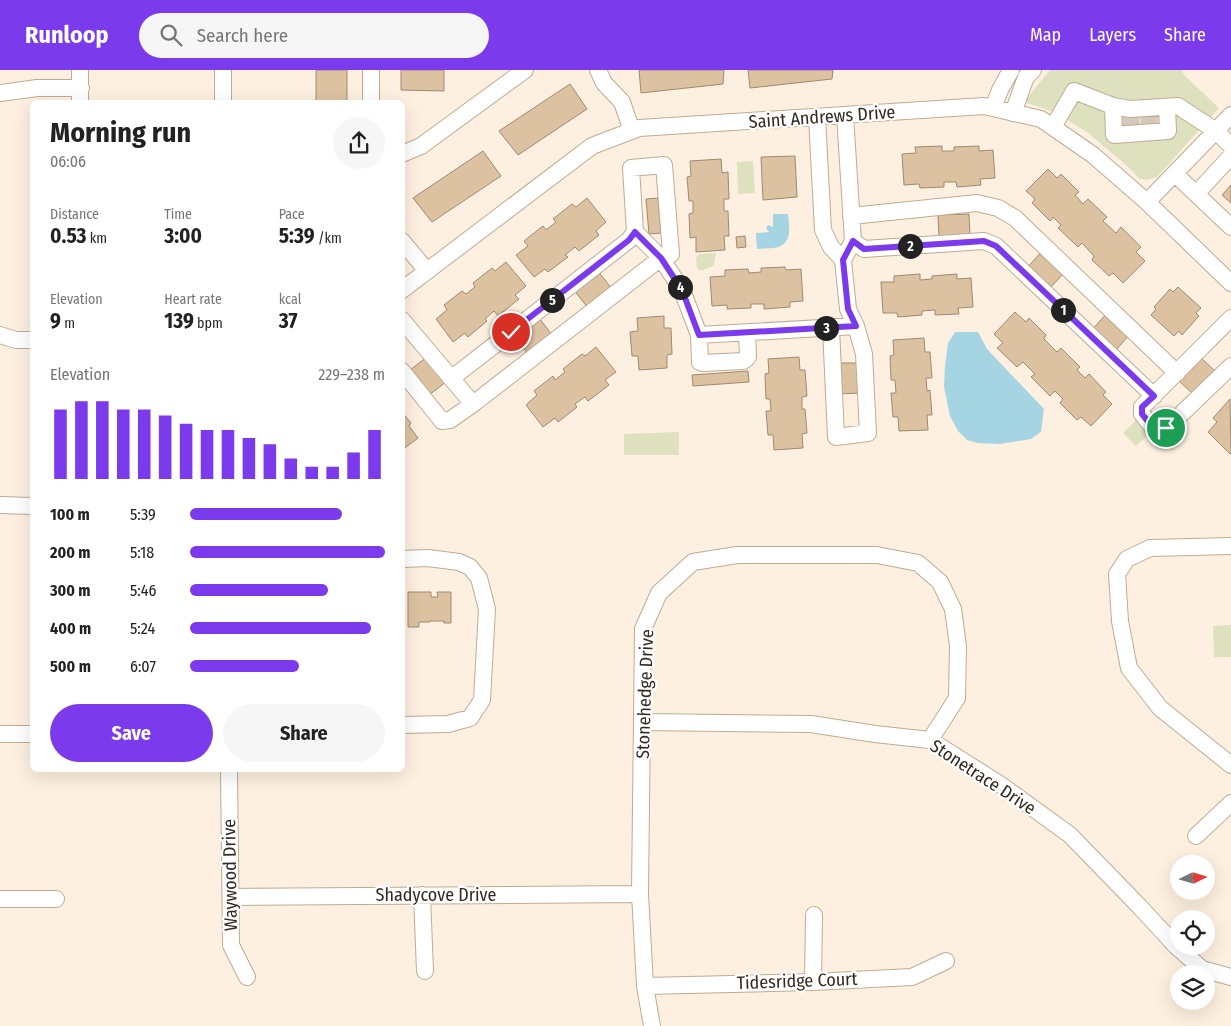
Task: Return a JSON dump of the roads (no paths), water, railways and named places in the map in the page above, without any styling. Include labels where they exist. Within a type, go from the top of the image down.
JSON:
[{"type":"street","points":[[0,93],[37,88],[80,95],[80,70]]},
{"type":"street","points":[[223,70],[223,100]]},
{"type":"street","points":[[371,70],[371,100]]},
{"type":"street","points":[[405,153],[421,146],[525,70]]},
{"type":"street","points":[[598,70],[604,83],[622,102],[632,131]]},
{"type":"street","points":[[993,108],[1000,90],[1012,70]]},
{"type":"street","points":[[1013,113],[1026,77],[1033,70]]},
{"type":"street","points":[[1052,127],[1074,91],[1113,106],[1131,122],[1149,121],[1167,106],[1178,106],[1216,131],[1231,146]]},
{"type":"street","name":"Saint Andrews Drive","points":[[405,288],[592,146],[639,128],[984,106],[1041,119],[1093,155],[1147,202],[1231,283]]},
{"type":"street","points":[[1113,106],[1114,135],[1131,122],[1149,121],[1168,130],[1167,106]]},
{"type":"street","points":[[831,328],[836,437],[868,433],[864,354],[856,326],[848,309],[843,260],[853,241],[845,115]]},
{"type":"street","points":[[1147,202],[1231,115]]},
{"type":"street","points":[[817,117],[823,230],[831,247],[843,260]]},
{"type":"street","points":[[1196,194],[1231,156]]},
{"type":"street","points":[[405,375],[442,421],[450,420],[661,258],[671,254],[664,165],[631,168],[635,232],[629,240],[452,378]]},
{"type":"street","points":[[1174,174],[1231,227]]},
{"type":"street","points":[[821,190],[849,189]]},
{"type":"street","points":[[851,216],[977,203],[998,208],[1015,218],[1177,373]]},
{"type":"street","points":[[635,232],[661,258],[682,290],[699,335],[700,362],[713,363],[742,361],[746,359],[748,357],[747,333]]},
{"type":"street","points":[[853,241],[864,249],[984,241],[996,246],[1154,396]]},
{"type":"street","points":[[405,244],[427,271]]},
{"type":"street","points":[[699,335],[856,326]]},
{"type":"street","points":[[1228,327],[1142,407],[1142,414],[1155,430],[1158,431],[1166,428],[1231,366]]},
{"type":"street","points":[[406,329],[452,378],[473,404]]},
{"type":"street","points":[[0,335],[16,340],[30,340]]},
{"type":"street","points":[[0,505],[30,506]]},
{"type":"street","points":[[1231,546],[1150,548],[1127,559],[1117,574],[1120,621],[1128,668],[1160,708],[1231,765]]},
{"type":"street","name":"Stonehedge Drive","points":[[652,1026],[645,986],[640,894],[643,629],[659,593],[693,562],[738,555],[877,555],[918,563],[940,582],[953,609],[958,646],[957,698],[930,740]]},
{"type":"street","points":[[405,559],[428,558],[458,562],[470,567],[479,578],[487,609],[482,700],[470,718],[448,724],[405,725]]},
{"type":"street","name":"Stonetrace Drive","points":[[643,722],[811,724],[930,740],[1001,785],[1070,835],[1176,946],[1202,969],[1231,977]]},
{"type":"street","points":[[0,734],[30,734]]},
{"type":"street","name":"Waywood Drive","points":[[229,772],[231,945],[247,977]]},
{"type":"street","points":[[1196,836],[1231,803]]},
{"type":"street","name":"Shadycove Drive","points":[[231,897],[640,894]]},
{"type":"street","points":[[422,895],[425,971]]},
{"type":"street","points":[[0,899],[56,899]]},
{"type":"street","points":[[813,982],[814,915]]},
{"type":"street","name":"Tidesridge Court","points":[[645,986],[813,982],[912,976],[946,961]]},
{"type":"water","points":[[773,214],[788,214],[788,238],[783,245],[778,247],[757,249],[756,233],[769,232],[766,228],[768,225],[773,227]]},
{"type":"water","points":[[955,332],[978,332],[987,349],[1044,409],[1041,432],[1031,439],[1000,444],[978,443],[967,440],[958,431],[950,416],[944,387],[948,343]]},
{"type":"tunnel","points":[[1149,116],[1150,128]]},
{"type":"tunnel","points":[[1131,117],[1131,128]]}]
